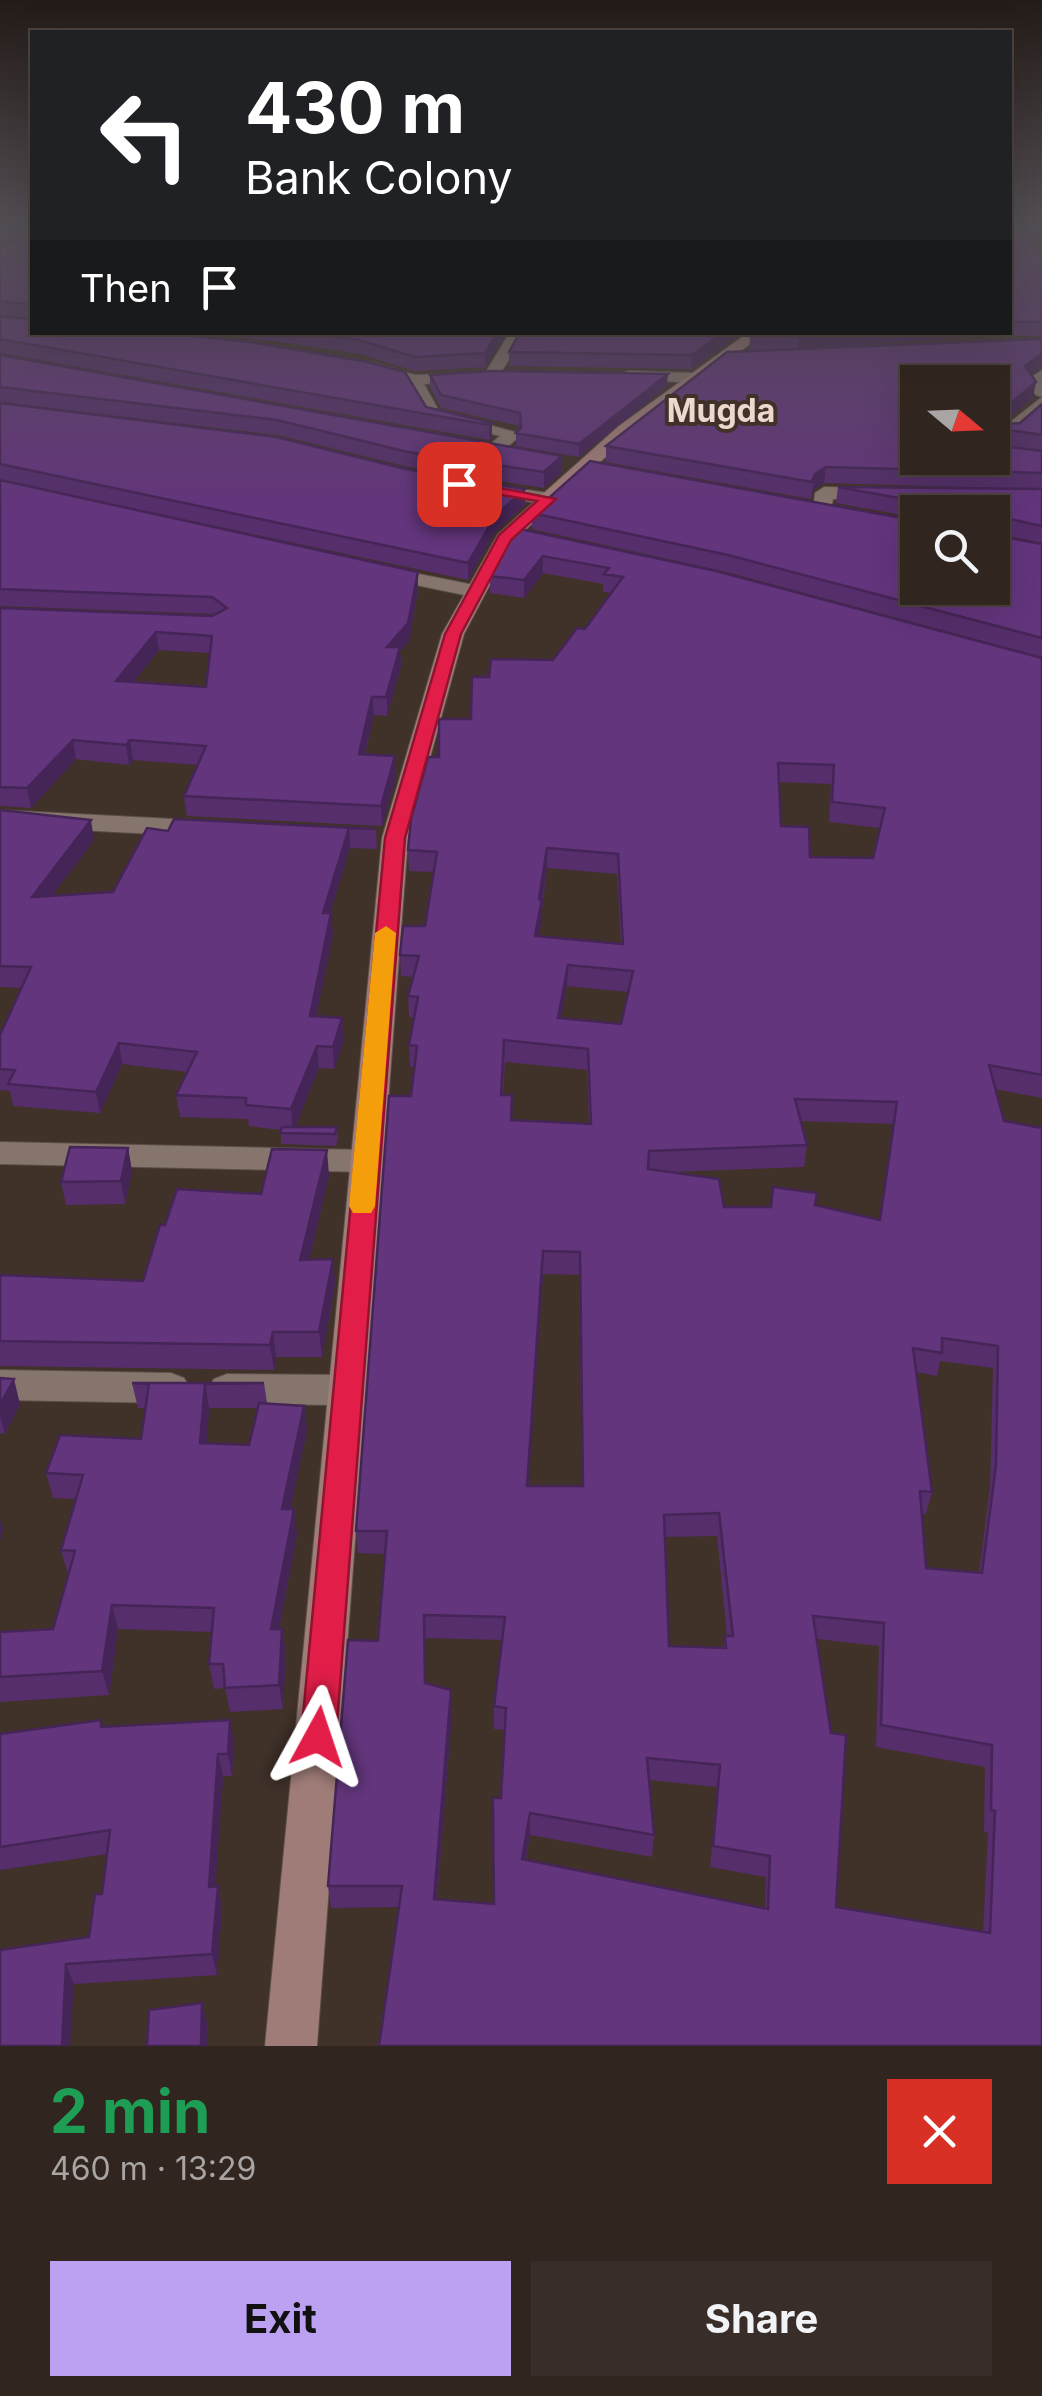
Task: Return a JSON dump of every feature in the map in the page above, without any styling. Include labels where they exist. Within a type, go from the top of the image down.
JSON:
[{"type":"street","points":[[492,375],[516,335]]},
{"type":"street","points":[[291,2046],[349,1390],[385,838],[453,634],[474,591],[509,541],[548,499],[625,430],[755,335]]},
{"type":"street","points":[[724,358],[761,358]]},
{"type":"street","points":[[359,363],[414,380],[512,375]]},
{"type":"street","points":[[1042,375],[1034,380],[1042,392]]},
{"type":"street","points":[[608,376],[696,378]]},
{"type":"street","points":[[414,380],[432,414],[513,434],[499,454],[466,448]]},
{"type":"street","points":[[1010,432],[1037,411]]},
{"type":"street","points":[[463,485],[548,499]]},
{"type":"street","points":[[823,510],[824,493],[902,494]]},
{"type":"street","points":[[362,568],[474,591]]},
{"type":"street","points":[[0,818],[237,830]]},
{"type":"street","points":[[0,1153],[365,1161]]},
{"type":"street","points":[[0,1385],[349,1390]]},
{"type":"building","points":[[0,318],[30,318],[30,335],[185,335],[368,362],[405,372],[426,407],[492,423],[489,425],[0,339]]},
{"type":"building","points":[[1012,318],[1042,318],[1042,322],[1012,322]]},
{"type":"building","points":[[326,335],[496,335],[485,353],[415,357]]},
{"type":"building","points":[[518,335],[720,335],[692,355],[509,352]]},
{"type":"building","points":[[1042,339],[1042,354],[1025,366],[1036,382],[1010,404],[1010,365],[900,365],[900,469],[826,467],[815,474],[812,482],[606,446],[727,352]]},
{"type":"building","points":[[0,355],[562,456],[544,472],[408,452],[277,420],[0,387]]},
{"type":"building","points":[[492,371],[668,374],[579,444],[516,433],[521,428],[520,413],[441,395],[430,375]]},
{"type":"building","points":[[0,403],[276,437],[406,469],[525,489],[495,516],[468,563],[0,464]]},
{"type":"building","points":[[1042,404],[1042,435],[1010,430],[1010,424],[1020,423]]},
{"type":"building","points":[[1010,447],[1042,451],[1042,473],[1010,472]]},
{"type":"building","points":[[590,461],[900,518],[900,600],[728,555],[532,513]]},
{"type":"building","points":[[0,480],[418,572],[408,623],[387,647],[400,647],[386,697],[372,697],[359,754],[395,756],[381,806],[184,796],[206,746],[130,740],[126,745],[73,740],[27,788],[0,787],[0,608],[212,616],[227,608],[212,597],[0,589]],"holes":[[[156,632],[212,636],[206,687],[116,681]]]},
{"type":"building","points":[[838,487],[1042,489],[1042,526],[1010,519],[1010,495],[900,495],[900,498]]},
{"type":"building","points":[[515,528],[716,571],[1042,658],[1042,1075],[989,1065],[1004,1121],[1042,1128],[1042,2046],[379,2046],[402,1886],[328,1886],[348,1640],[378,1641],[387,1531],[356,1531],[389,1096],[411,1096],[417,1046],[409,1045],[418,997],[408,996],[419,956],[400,955],[403,926],[425,926],[437,852],[408,850],[411,819],[428,757],[439,757],[439,719],[471,719],[472,677],[489,677],[491,659],[553,660],[577,628],[585,629],[623,577],[604,574],[609,568],[543,556],[524,580],[490,576]],"holes":[[[778,763],[834,765],[832,802],[885,808],[873,858],[810,857],[809,827],[781,826]],[[547,848],[618,854],[623,944],[535,936]],[[568,965],[633,971],[621,1024],[558,1018]],[[504,1040],[588,1049],[591,1124],[511,1120],[512,1095],[501,1095]],[[795,1099],[897,1102],[880,1220],[815,1205],[817,1193],[773,1187],[771,1207],[724,1207],[719,1179],[648,1169],[649,1151],[807,1145]],[[543,1251],[580,1252],[583,1486],[527,1486]],[[942,1338],[998,1346],[996,1465],[982,1573],[926,1568],[920,1491],[932,1492],[913,1348],[942,1353]],[[719,1513],[733,1636],[725,1636],[726,1648],[669,1646],[664,1515]],[[424,1615],[505,1617],[494,1706],[506,1708],[501,1798],[493,1798],[494,1904],[434,1899],[451,1690],[425,1683]],[[813,1616],[884,1623],[881,1725],[992,1745],[991,1810],[995,1811],[990,1933],[836,1907],[846,1735],[831,1733]],[[647,1758],[720,1765],[713,1846],[770,1856],[768,1909],[522,1859],[530,1813],[654,1835]]]},
{"type":"building","points":[[1010,538],[1042,544],[1042,638],[917,605],[1010,605]]},
{"type":"building","points":[[0,810],[91,820],[32,897],[113,892],[147,828],[168,831],[174,819],[376,829],[349,828],[323,913],[331,913],[310,1016],[342,1018],[333,1047],[317,1046],[291,1109],[246,1105],[246,1098],[176,1095],[197,1052],[119,1043],[96,1092],[8,1084],[15,1070],[0,1069],[0,1035],[31,967],[0,966]]},
{"type":"building","points":[[282,1127],[337,1127],[335,1134],[280,1133]]},
{"type":"building","points":[[70,1147],[128,1148],[121,1181],[61,1182]]},
{"type":"building","points":[[272,1149],[327,1150],[300,1260],[333,1259],[319,1332],[273,1332],[270,1345],[0,1341],[0,1275],[143,1281],[160,1225],[165,1225],[177,1189],[261,1194]]},
{"type":"building","points":[[0,1378],[14,1379],[0,1405]]},
{"type":"building","points":[[132,1383],[264,1383],[205,1384],[200,1443],[249,1445],[259,1403],[304,1406],[282,1509],[294,1509],[271,1629],[282,1629],[279,1685],[225,1688],[223,1664],[209,1664],[214,1608],[112,1605],[102,1671],[0,1677],[0,1632],[53,1629],[75,1551],[61,1550],[83,1475],[46,1473],[60,1435],[141,1439],[149,1384]]},
{"type":"building","points":[[101,1720],[101,1727],[230,1720],[228,1754],[218,1754],[209,1887],[218,1886],[212,1954],[66,1964],[62,2046],[0,2046],[0,1950],[89,1937],[95,1894],[102,1894],[110,1830],[0,1847],[0,1734]]},
{"type":"building","points":[[202,2003],[201,2046],[147,2046],[149,2010]]},
{"type":"slow traffic","points":[[362,1206],[386,933]]},
{"type":"district","name":"Mugda","points":[[721,411]]},
{"type":"route","points":[[318,1737],[395,838],[453,634],[504,538],[548,499],[459,484]]}]
